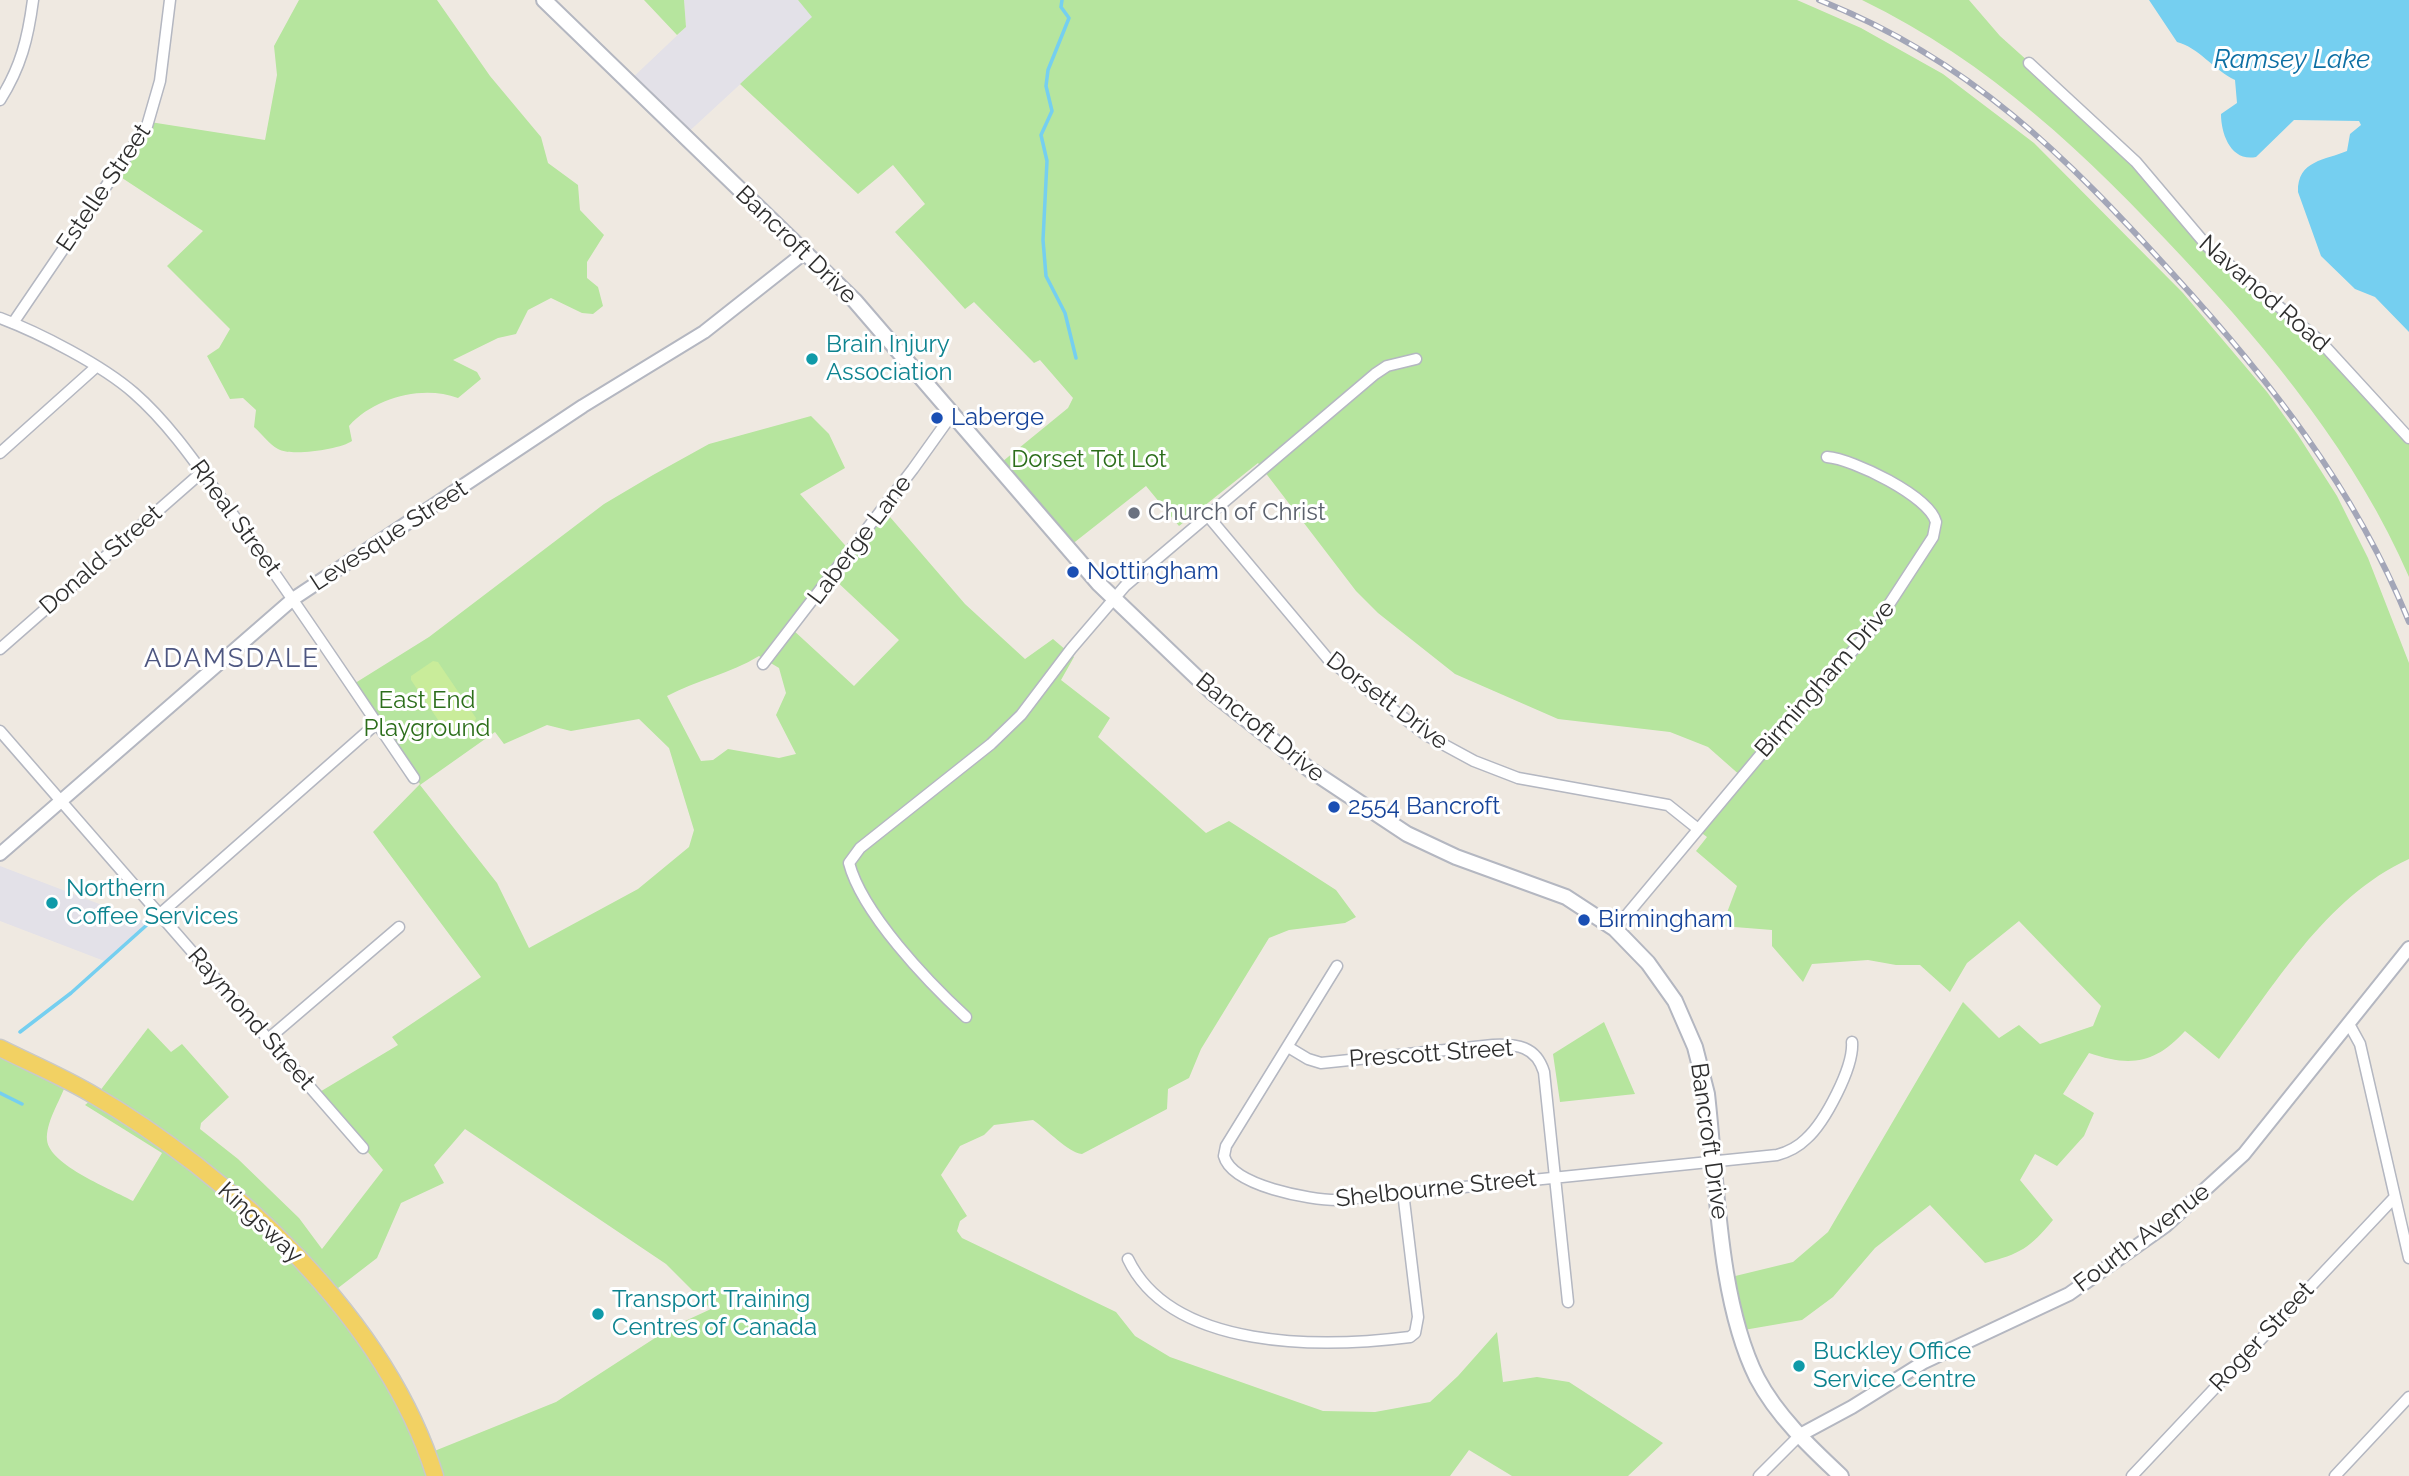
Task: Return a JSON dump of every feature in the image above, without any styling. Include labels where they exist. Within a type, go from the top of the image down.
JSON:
[{"type":"main road","name":"Bancroft Drive","points":[[544,0],[881,328],[1113,599],[1246,721],[1362,806],[1430,846],[1566,897],[1615,929],[1657,974],[1689,1030],[1705,1086],[1729,1294],[1738,1330],[1758,1379],[1778,1410],[1841,1476]]},
{"type":"main road","name":"Kingsway","points":[[2,1050],[68,1080],[148,1129],[227,1189],[283,1240],[330,1294],[374,1353],[411,1419],[435,1475]]},
{"type":"street","points":[[0,100],[20,66],[28,38],[33,0]]},
{"type":"street","name":"Estelle Street","points":[[13,323],[147,126],[160,80],[170,0]]},
{"type":"street","name":"Navanod Road","points":[[2029,63],[2136,162],[2208,247],[2320,341],[2409,438]]},
{"type":"street","name":"Levesque Street","points":[[0,854],[293,599],[583,406],[704,332],[804,253]]},
{"type":"street","name":"Rheal Street","points":[[0,318],[96,367],[136,395],[202,472],[293,599],[414,778]]},
{"type":"street","points":[[966,1017],[915,965],[883,923],[854,880],[849,863],[860,848],[991,744],[1021,715],[1113,599],[1375,374],[1387,366],[1416,359]]},
{"type":"street","points":[[0,453],[96,367]]},
{"type":"street","name":"Laberge Lane","points":[[762,664],[898,491],[953,413]]},
{"type":"street","name":"Birmingham Drive","points":[[1615,929],[1698,829],[1875,626],[1933,537],[1936,522],[1925,505],[1858,465],[1827,457]]},
{"type":"street","name":"Donald Street","points":[[0,649],[202,472]]},
{"type":"street","name":"Dorsett Drive","points":[[1208,516],[1328,660],[1426,735],[1474,761],[1518,778],[1668,805],[1698,829]]},
{"type":"street","points":[[160,914],[377,723]]},
{"type":"street","name":"Raymond Street","points":[[0,731],[363,1148]]},
{"type":"street","points":[[268,1039],[399,927]]},
{"type":"street","name":"Fourth Avenue","points":[[1800,1435],[1852,1407],[1924,1362],[2069,1294],[2165,1226],[2244,1154],[2409,948]]},
{"type":"street","name":"Shelbourne Street","points":[[1337,966],[1226,1146],[1224,1157],[1234,1172],[1266,1185],[1320,1200],[1777,1155],[1807,1139],[1850,1066],[1852,1042]]},
{"type":"street","points":[[2349,1024],[2360,1044],[2393,1199],[2409,1258]]},
{"type":"street","name":"Prescott Street","points":[[1288,1047],[1321,1063],[1493,1045],[1526,1048],[1539,1059],[1544,1072],[1568,1302]]},
{"type":"street","points":[[1128,1258],[1136,1276],[1159,1300],[1194,1317],[1257,1338],[1289,1343],[1333,1343],[1410,1337],[1415,1333],[1418,1317],[1403,1192]]},
{"type":"street","name":"Roger Street","points":[[2132,1476],[2393,1199]]},
{"type":"street","points":[[2335,1476],[2409,1397]]},
{"type":"street","points":[[1759,1476],[1800,1435]]},
{"type":"shaded area","points":[[684,0],[798,0],[813,17],[683,137],[627,83],[686,27]]},
{"type":"shaded area","points":[[0,866],[149,923],[107,962],[0,921]]},
{"type":"green space","points":[[299,0],[437,0],[490,76],[541,137],[548,163],[578,185],[580,210],[604,235],[587,262],[587,278],[598,287],[603,306],[593,314],[582,313],[551,298],[528,310],[516,334],[498,338],[453,360],[477,372],[481,379],[458,398],[430,393],[400,396],[372,408],[349,426],[352,441],[327,449],[294,452],[278,449],[254,427],[256,410],[243,398],[230,399],[207,356],[219,348],[230,329],[167,266],[203,231],[116,174],[150,122],[265,140],[277,75],[274,46]]},
{"type":"green space","points":[[644,0],[684,0],[686,27],[677,35]]},
{"type":"green space","name":"Dorset Tot Lot","points":[[798,0],[1797,0],[1861,28],[1943,74],[2034,143],[2183,293],[2267,392],[2298,435],[2337,496],[2368,558],[2409,663],[2409,859],[2351,896],[2326,920],[2281,975],[2219,1059],[2185,1031],[2163,1050],[2141,1060],[2117,1060],[2089,1053],[2063,1094],[2094,1113],[2084,1136],[2057,1166],[2035,1154],[2020,1180],[2053,1220],[2024,1249],[1985,1263],[1930,1205],[1875,1248],[1833,1297],[1802,1320],[1738,1331],[1727,1278],[1793,1262],[1828,1232],[1963,1002],[1999,1038],[2019,1025],[2040,1044],[2093,1026],[2101,1006],[2019,921],[1967,963],[1950,992],[1920,965],[1896,965],[1868,960],[1812,964],[1803,982],[1772,946],[1772,930],[1722,926],[1737,886],[1696,851],[1707,837],[1699,831],[1742,777],[1708,747],[1670,732],[1558,719],[1455,674],[1378,613],[1356,591],[1258,463],[1179,526],[1146,486],[1066,549],[997,466],[1068,408],[1073,398],[1040,360],[1034,363],[974,302],[965,309],[895,232],[925,204],[893,165],[858,194],[740,84],[812,17]]},
{"type":"green space","points":[[1862,0],[1969,0],[2000,36],[2099,125],[2196,233],[2309,330],[2409,437],[2409,577],[2364,490],[2309,408],[2248,331],[2147,220],[2073,147],[1995,82],[1953,52]]},
{"type":"green space","name":"East End Playground","points":[[811,416],[829,434],[845,468],[800,494],[851,552],[884,510],[965,604],[1025,659],[1053,639],[1074,657],[1061,680],[1110,718],[1098,737],[1206,833],[1229,821],[1336,890],[1356,917],[1345,923],[1289,930],[1269,938],[1201,1049],[1189,1078],[1168,1089],[1167,1109],[1082,1154],[1064,1145],[1033,1120],[994,1125],[984,1135],[960,1146],[941,1175],[967,1216],[960,1221],[957,1231],[962,1238],[1116,1312],[1135,1336],[1170,1357],[1323,1411],[1375,1412],[1430,1402],[1458,1376],[1497,1332],[1503,1382],[1537,1377],[1569,1382],[1663,1443],[1628,1476],[1512,1476],[1469,1450],[1450,1476],[0,1476],[0,1051],[47,1069],[64,1089],[50,1120],[47,1134],[50,1149],[58,1159],[83,1176],[133,1201],[162,1153],[85,1105],[96,1096],[148,1028],[171,1052],[182,1044],[229,1097],[201,1123],[200,1129],[238,1159],[299,1218],[322,1249],[383,1170],[318,1093],[398,1045],[392,1037],[481,977],[373,832],[420,784],[352,685],[429,637],[604,504],[709,444]],"holes":[[[833,578],[899,640],[854,686],[792,629]],[[759,656],[779,668],[786,693],[776,715],[796,754],[779,758],[728,749],[713,760],[701,761],[667,696]],[[639,719],[669,748],[694,830],[689,847],[638,889],[529,948],[497,883],[420,785],[495,732],[504,744],[547,725],[571,731]],[[465,1129],[666,1264],[711,1309],[672,1327],[556,1402],[427,1454],[353,1324],[329,1295],[377,1258],[401,1203],[444,1183],[434,1165]]]},
{"type":"green space","points":[[433,661],[438,662],[476,718],[474,724],[454,737],[449,736],[411,680],[411,676]]},
{"type":"green space","points":[[1604,1022],[1635,1094],[1560,1102],[1553,1054]]},
{"type":"water","name":"Ramsey Lake","points":[[2149,0],[2409,0],[2409,332],[2375,297],[2355,289],[2321,256],[2298,192],[2302,173],[2308,167],[2347,151],[2350,134],[2361,125],[2359,121],[2294,120],[2256,157],[2240,155],[2229,145],[2221,122],[2221,114],[2237,103],[2235,80],[2192,49],[2177,42]]},
{"type":"waterway","points":[[1062,0],[1061,7],[1069,18],[1048,70],[1046,86],[1052,111],[1041,135],[1047,161],[1043,240],[1046,276],[1065,313],[1076,358]]},
{"type":"waterway","points":[[20,1032],[71,993],[149,923]]},
{"type":"waterway","points":[[0,1093],[22,1104]]},
{"type":"railway","points":[[1819,0],[1873,24],[1923,51],[1969,81],[2053,151],[2133,230],[2242,353],[2306,437],[2363,526],[2409,622]]},
{"type":"place","name":"Brain Injury Association","points":[[812,359]]},
{"type":"place","name":"Laberge","points":[[937,418]]},
{"type":"place","name":"Church of Christ","points":[[1134,513]]},
{"type":"place","name":"Nottingham","points":[[1073,572]]},
{"type":"place","name":"2554 Bancroft","points":[[1334,807]]},
{"type":"place","name":"Northern Coffee Services","points":[[52,903]]},
{"type":"place","name":"Birmingham","points":[[1584,920]]},
{"type":"place","name":"Transport Training Centres of Canada","points":[[598,1314]]},
{"type":"place","name":"Buckley Office Service Centre","points":[[1799,1366]]},
{"type":"district","name":"ADAMSDALE","points":[[232,659]]}]
